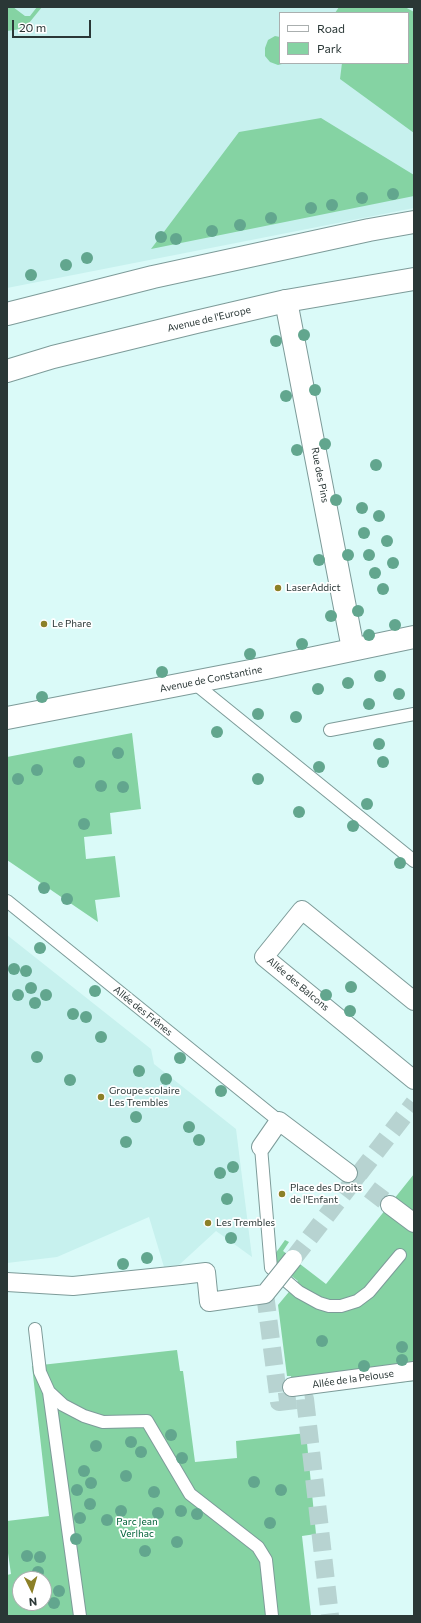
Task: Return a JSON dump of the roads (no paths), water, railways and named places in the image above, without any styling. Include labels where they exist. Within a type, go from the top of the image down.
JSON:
[{"type":"main road","points":[[7,314],[153,276],[414,222]]},
{"type":"main road","name":"Avenue de l'Europe","points":[[7,371],[53,357],[189,323],[286,301],[414,279]]},
{"type":"main road","name":"Rue des Pins","points":[[286,301],[353,649]]},
{"type":"main road","name":"Avenue de Constantine","points":[[7,718],[414,637]]},
{"type":"street","name":"Allée des Balcons","points":[[414,1001],[302,910],[264,957],[414,1080]]},
{"type":"street","points":[[261,1147],[280,1121]]},
{"type":"street","name":"Allée des Frênes","points":[[280,1121],[348,1173]]},
{"type":"street","points":[[390,1205],[414,1223]]},
{"type":"street","points":[[7,1282],[73,1286],[206,1272],[209,1302],[265,1294],[293,1259]]},
{"type":"street","name":"Allée de la Pelouse","points":[[292,1387],[414,1371]]},
{"type":"lane","points":[[193,682],[414,860]]},
{"type":"lane","points":[[330,730],[414,714]]},
{"type":"lane","name":"Allée des Frênes","points":[[7,901],[280,1121]]},
{"type":"lane","points":[[261,1147],[271,1268],[300,1292],[319,1303],[329,1306],[341,1306],[357,1301],[369,1292],[400,1255]]},
{"type":"lane","points":[[35,1329],[40,1372],[49,1392],[80,1616]]},
{"type":"lane","points":[[49,1392],[64,1405],[84,1416],[103,1422],[147,1421],[190,1494],[258,1547],[266,1560],[272,1616]]},
{"type":"tunnel","points":[[293,1259],[414,1103]]},
{"type":"tunnel","points":[[348,1173],[390,1205]]},
{"type":"tunnel","points":[[265,1294],[279,1402],[305,1399],[330,1616]]},
{"type":"place","name":"LaserAddict","points":[[278,588]]},
{"type":"place","name":"Le Phare","points":[[44,624]]},
{"type":"place","name":"Groupe scolaire Les Trembles","points":[[101,1097]]},
{"type":"place","name":"Place des Droits de l'Enfant","points":[[282,1194]]},
{"type":"place","name":"Les Trembles","points":[[208,1223]]},
{"type":"park label","name":"Parc Jean Verlhac","points":[[137,1528]]}]
